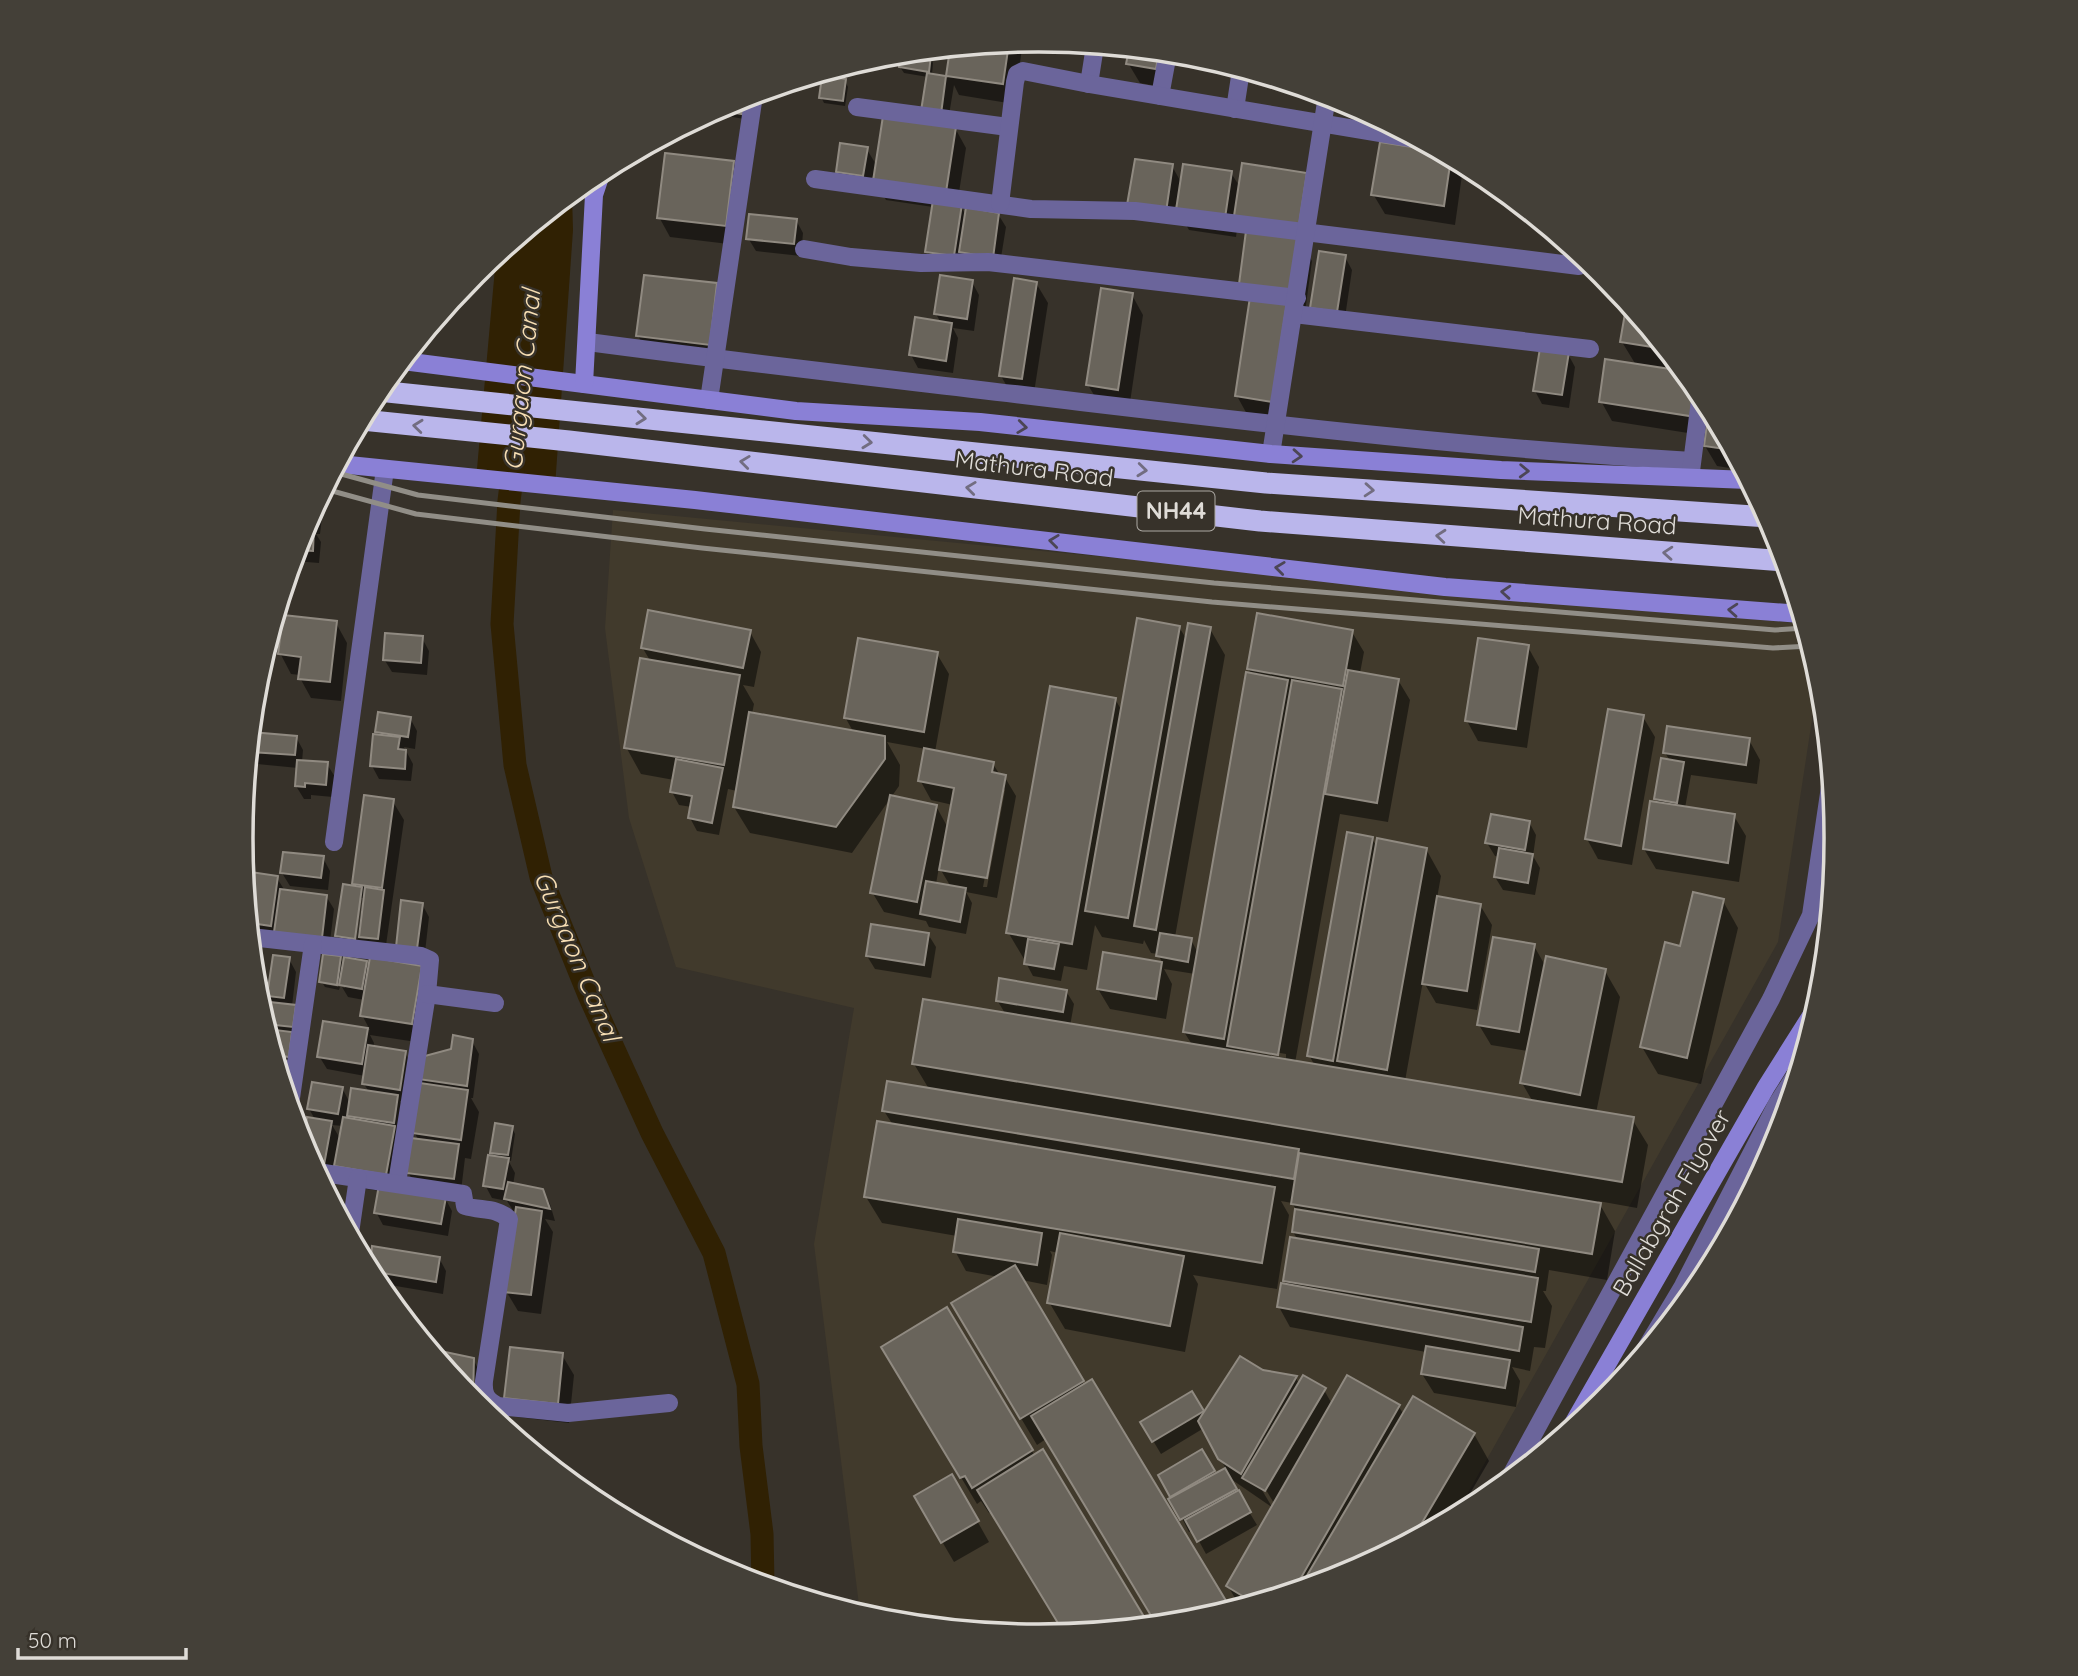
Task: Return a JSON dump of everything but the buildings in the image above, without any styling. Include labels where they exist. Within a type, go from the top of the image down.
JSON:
[{"type":"highway","name":"Mathura Road","points":[[393,392],[1266,483],[1755,516]]},
{"type":"highway","name":"Mathura Road","points":[[374,421],[1259,521],[1773,560]]},
{"type":"main road","points":[[584,384],[588,342],[592,193]]},
{"type":"main road","points":[[414,362],[796,411],[980,422],[1271,454],[1501,470],[1691,469],[1736,478]]},
{"type":"main road","points":[[349,465],[561,485],[1444,587],[1791,613]]},
{"type":"main road","name":"Ballabgrah Flyover","points":[[1586,1400],[1766,1087],[1800,1034]]},
{"type":"street","points":[[1088,84],[1093,54]]},
{"type":"street","points":[[1160,96],[1166,63]]},
{"type":"street","points":[[1000,204],[1014,82],[1020,72],[1383,133]]},
{"type":"street","points":[[1235,108],[1240,78]]},
{"type":"street","points":[[709,400],[752,107]]},
{"type":"street","points":[[858,107],[1009,127]]},
{"type":"street","points":[[1271,454],[1325,107]]},
{"type":"street","points":[[815,179],[1031,209],[1135,211],[1576,266]]},
{"type":"street","points":[[804,249],[851,257],[921,263],[988,262],[1590,349]]},
{"type":"street","points":[[588,342],[1275,425],[1691,469],[1698,412]]},
{"type":"street","points":[[334,842],[385,469]]},
{"type":"street","points":[[1520,1458],[1771,999],[1811,915],[1824,829]]},
{"type":"street","points":[[260,938],[426,957],[431,964],[397,1183]]},
{"type":"street","points":[[293,1084],[313,944]]},
{"type":"street","points":[[427,993],[495,1003]]},
{"type":"street","points":[[1709,1247],[1779,1101]]},
{"type":"street","points":[[330,1174],[463,1194],[465,1206],[492,1209],[509,1219],[484,1381],[485,1394]]},
{"type":"street","points":[[352,1218],[358,1178]]},
{"type":"street","points":[[497,1406],[568,1413],[669,1403]]},
{"type":"shaded area","points":[[613,510],[1794,623],[1813,710],[1778,942],[1466,1497],[1432,1518],[1340,1564],[1242,1597],[1142,1617],[1039,1624],[988,1622],[936,1617],[859,1602],[814,1244],[854,1008],[676,967],[629,818],[605,628]]},
{"type":"water","points":[[572,207],[555,487],[476,480],[495,273],[521,247]]},
{"type":"waterway","name":"Gurgaon Canal","points":[[514,461],[502,624],[515,765],[541,877],[589,995],[652,1133],[714,1253],[748,1384],[751,1446],[762,1534],[763,1573]]},
{"type":"railway","points":[[344,475],[418,495],[705,529],[1214,583],[1775,630],[1796,629]]},
{"type":"railway","points":[[335,492],[416,514],[702,548],[1212,602],[1773,648],[1801,647]]}]
